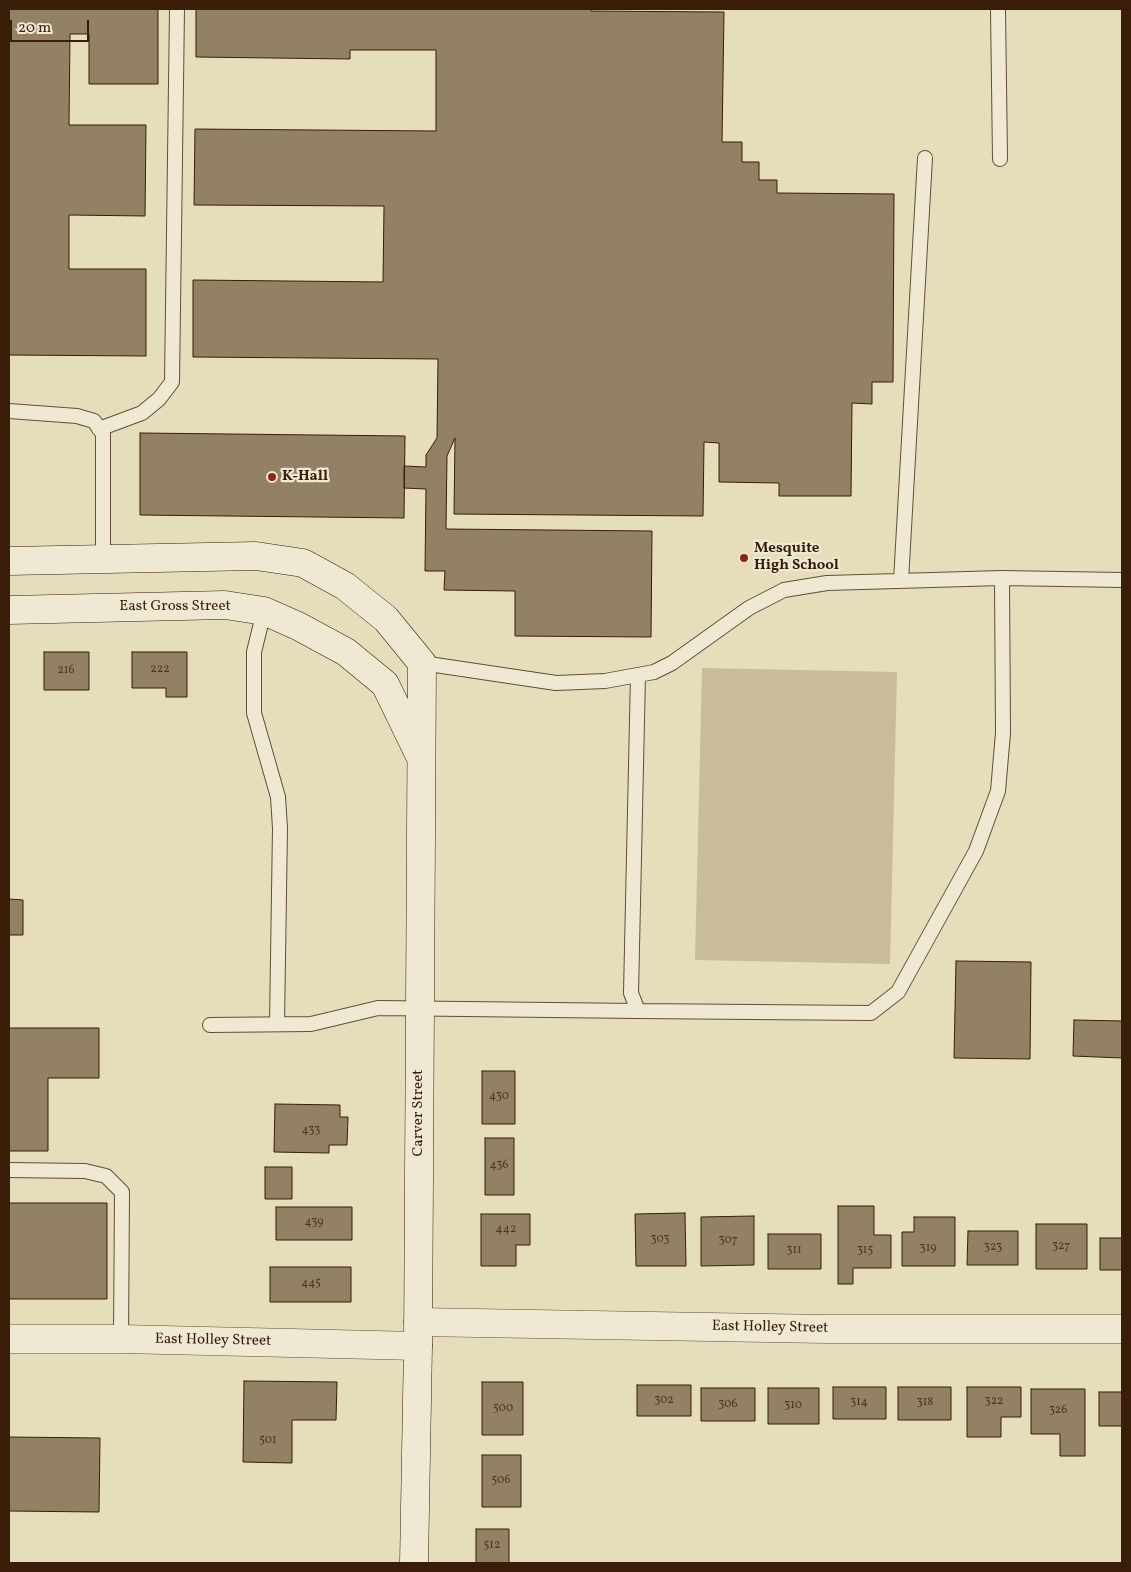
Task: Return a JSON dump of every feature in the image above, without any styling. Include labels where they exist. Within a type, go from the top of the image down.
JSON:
[{"type":"street","points":[[9,561],[256,556],[303,563],[345,586],[386,619],[422,663]]},
{"type":"street","name":"East Gross Street","points":[[9,610],[225,605],[264,611],[298,626],[346,652],[385,684],[422,759]]},
{"type":"street","name":"Carver Street","points":[[414,1563],[418,1334],[422,663]]},
{"type":"street","name":"East Holley Street","points":[[9,1339],[826,1329],[1122,1329]]},
{"type":"lane","points":[[99,429],[142,413],[159,399],[172,382],[177,9]]},
{"type":"lane","points":[[998,9],[1000,159]]},
{"type":"lane","points":[[901,581],[925,158]]},
{"type":"lane","points":[[9,411],[77,416],[94,422],[103,434],[103,559]]},
{"type":"lane","points":[[210,1025],[311,1024],[378,1008],[871,1013],[898,992],[976,852],[998,791],[1002,733],[1002,578]]},
{"type":"lane","points":[[422,663],[556,683],[605,681],[654,672],[672,662],[748,608],[784,590],[827,583],[1002,578],[1122,580]]},
{"type":"lane","points":[[264,611],[254,652],[254,712],[278,797],[280,828],[277,1024]]},
{"type":"lane","points":[[638,675],[631,994],[638,1010]]},
{"type":"lane","points":[[9,1170],[84,1170],[106,1176],[122,1192],[121,1339]]},
{"type":"shaded area","points":[[702,668],[897,672],[890,964],[695,960]]},
{"type":"building","points":[[9,9],[158,9],[158,84],[89,84],[89,34],[70,34],[69,125],[146,125],[145,216],[69,215],[69,269],[146,269],[146,356],[9,355]]},
{"type":"building","points":[[196,9],[591,9],[591,11],[724,12],[722,142],[742,142],[742,162],[759,162],[759,180],[777,180],[777,193],[894,194],[893,382],[872,382],[872,404],[852,403],[851,496],[779,496],[779,483],[719,482],[719,443],[704,442],[703,516],[454,514],[455,438],[447,456],[446,529],[652,531],[651,637],[515,636],[515,591],[444,590],[445,571],[425,571],[426,489],[404,488],[404,466],[426,467],[426,455],[437,438],[438,359],[193,357],[193,280],[383,282],[384,206],[194,205],[195,129],[436,131],[436,50],[350,50],[350,59],[196,57]]},
{"type":"building","name":"K-Hall","points":[[140,433],[405,436],[404,518],[140,515]]},
{"type":"building","points":[[44,652],[89,652],[89,690],[44,690]]},
{"type":"building","points":[[132,652],[187,652],[187,697],[166,697],[166,688],[132,688]]},
{"type":"building","points":[[9,899],[23,900],[23,935],[9,935]]},
{"type":"building","points":[[956,961],[1031,962],[1030,1059],[954,1058]]},
{"type":"building","points":[[1074,1020],[1122,1021],[1122,1058],[1073,1056]]},
{"type":"building","points":[[9,1028],[99,1028],[99,1078],[48,1078],[48,1151],[9,1151]]},
{"type":"building","points":[[482,1071],[515,1071],[515,1124],[482,1124]]},
{"type":"building","points":[[275,1104],[340,1105],[340,1117],[348,1117],[347,1145],[329,1145],[329,1153],[274,1152]]},
{"type":"building","points":[[485,1138],[514,1138],[514,1195],[485,1195]]},
{"type":"building","points":[[265,1167],[292,1167],[292,1199],[265,1199]]},
{"type":"building","points":[[9,1203],[107,1203],[107,1299],[9,1299]]},
{"type":"building","points":[[838,1206],[874,1206],[874,1235],[891,1235],[891,1268],[853,1268],[853,1284],[838,1284]]},
{"type":"building","points":[[276,1207],[352,1207],[352,1240],[276,1240]]},
{"type":"building","points":[[685,1213],[686,1266],[636,1266],[635,1214]]},
{"type":"building","points":[[481,1214],[530,1214],[530,1245],[516,1245],[516,1266],[481,1266]]},
{"type":"building","points":[[754,1216],[754,1265],[701,1266],[701,1217]]},
{"type":"building","points":[[914,1217],[955,1217],[955,1266],[902,1266],[902,1232],[914,1232]]},
{"type":"building","points":[[1036,1224],[1087,1224],[1087,1269],[1036,1269]]},
{"type":"building","points":[[968,1231],[1018,1231],[1018,1265],[967,1265]]},
{"type":"building","points":[[768,1234],[821,1234],[821,1269],[768,1269]]},
{"type":"building","points":[[1100,1238],[1122,1238],[1122,1270],[1100,1270]]},
{"type":"building","points":[[270,1267],[351,1267],[351,1302],[270,1302]]},
{"type":"building","points":[[244,1381],[337,1382],[336,1420],[292,1420],[292,1463],[243,1462]]},
{"type":"building","points":[[482,1382],[523,1382],[523,1435],[482,1435]]},
{"type":"building","points":[[637,1385],[691,1385],[691,1416],[637,1416]]},
{"type":"building","points":[[833,1387],[886,1387],[886,1419],[833,1419]]},
{"type":"building","points":[[898,1387],[951,1387],[951,1420],[898,1420]]},
{"type":"building","points":[[967,1387],[1021,1387],[1021,1417],[1001,1417],[1001,1437],[967,1437]]},
{"type":"building","points":[[701,1388],[755,1388],[755,1421],[701,1421]]},
{"type":"building","points":[[768,1388],[819,1388],[819,1424],[768,1424]]},
{"type":"building","points":[[1031,1389],[1085,1389],[1085,1456],[1060,1456],[1060,1434],[1031,1434]]},
{"type":"building","points":[[1099,1392],[1122,1392],[1122,1426],[1099,1426]]},
{"type":"building","points":[[9,1437],[100,1438],[99,1512],[9,1511]]},
{"type":"building","points":[[482,1455],[521,1455],[521,1507],[482,1507]]},
{"type":"building","points":[[476,1529],[509,1529],[509,1563],[476,1563]]},
{"type":"place","name":"K-Hall","points":[[272,477]]},
{"type":"place","name":"Mesquite High School","points":[[744,558]]}]
